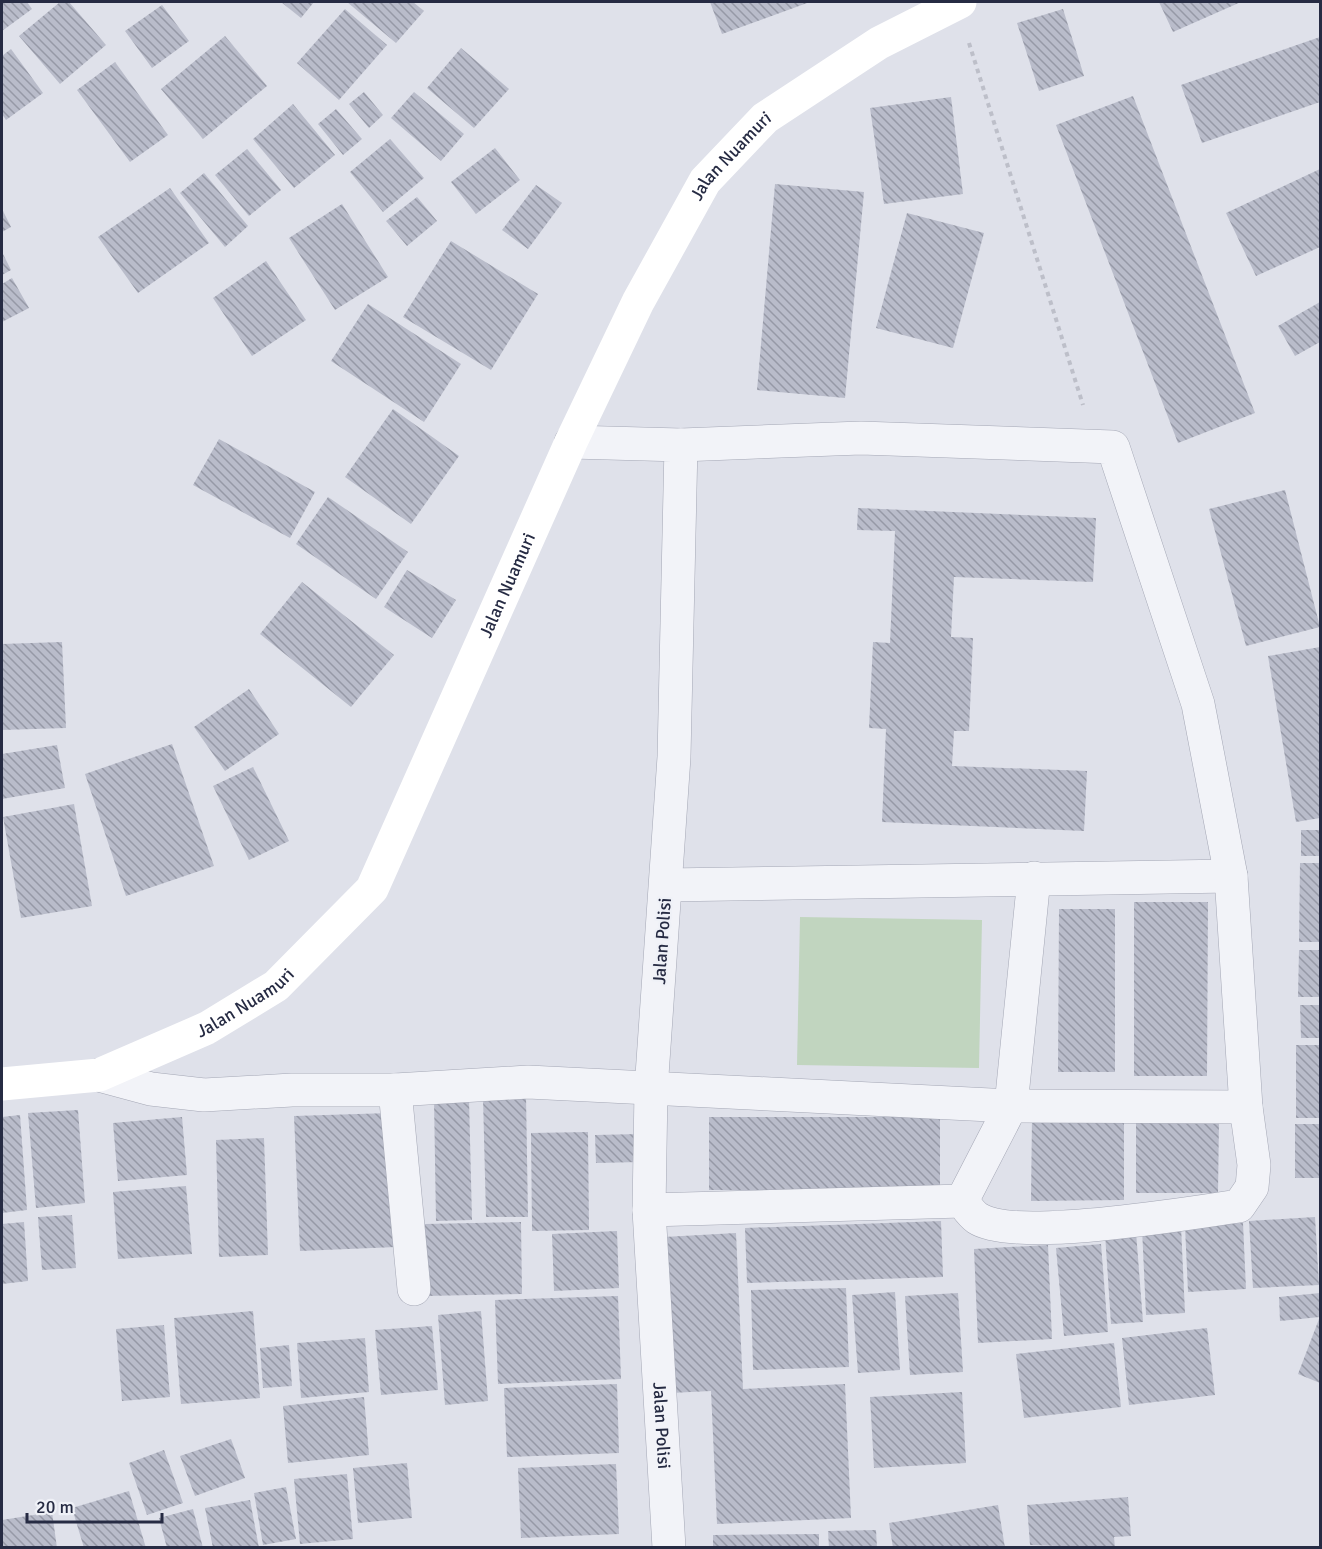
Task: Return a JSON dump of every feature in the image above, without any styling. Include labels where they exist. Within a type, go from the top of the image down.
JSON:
[{"type":"street","name":"Jalan Nuamuri","points":[[2,1083],[99,1075],[207,1028],[276,986],[372,889],[571,442],[638,302],[705,181],[765,118],[879,43],[958,2]]},
{"type":"street","points":[[571,442],[681,444],[861,438],[1113,447],[1198,704],[1231,876],[1246,1107],[1254,1165],[1252,1187],[1239,1206],[1079,1226],[1006,1227],[978,1218],[962,1200]]},
{"type":"street","name":"Jalan Polisi","points":[[669,1548],[649,1210],[651,1090],[674,757],[681,444]]},
{"type":"street","points":[[666,885],[1231,876]]},
{"type":"street","points":[[962,1200],[1011,1106],[1034,878]]},
{"type":"street","points":[[99,1075],[151,1089],[204,1095],[292,1090],[395,1090],[528,1082],[651,1090],[1011,1106],[1246,1107]]},
{"type":"street","points":[[395,1090],[414,1289]]},
{"type":"street","points":[[649,1210],[962,1200]]},
{"type":"path","points":[[958,2],[1084,407],[1094,428],[1113,447]]},
{"type":"green space","points":[[800,917],[982,920],[979,1068],[797,1065]]},
{"type":"building","points":[[2,2],[27,2],[32,9],[2,31]]},
{"type":"building","points":[[60,2],[69,2],[106,45],[60,84],[19,36]]},
{"type":"building","points":[[281,2],[314,2],[301,18]]},
{"type":"building","points":[[347,2],[413,2],[424,11],[396,43]]},
{"type":"building","points":[[710,2],[810,2],[722,34]]},
{"type":"building","points":[[1159,2],[1241,2],[1173,32]]},
{"type":"building","points":[[162,5],[189,41],[152,68],[125,31]]},
{"type":"building","points":[[345,9],[387,45],[339,100],[297,63]]},
{"type":"building","points":[[1063,9],[1084,76],[1039,91],[1017,23]]},
{"type":"building","points":[[225,36],[267,86],[203,139],[161,89]]},
{"type":"building","points":[[1320,37],[1320,102],[1202,143],[1181,85]]},
{"type":"building","points":[[461,48],[509,89],[474,128],[427,88]]},
{"type":"building","points":[[11,49],[43,93],[6,120],[2,114],[2,56]]},
{"type":"building","points":[[115,62],[168,135],[130,162],[77,90]]},
{"type":"building","points":[[364,92],[383,115],[369,128],[349,104]]},
{"type":"building","points":[[414,92],[464,134],[441,161],[391,118]]},
{"type":"building","points":[[1133,96],[1255,413],[1178,443],[1056,125]]},
{"type":"building","points":[[951,97],[963,194],[884,204],[870,108]]},
{"type":"building","points":[[293,104],[335,155],[294,188],[253,139]]},
{"type":"building","points":[[336,109],[362,139],[343,155],[318,124]]},
{"type":"building","points":[[390,139],[424,178],[383,212],[350,172]]},
{"type":"building","points":[[495,148],[520,180],[476,214],[451,182]]},
{"type":"building","points":[[247,149],[281,190],[249,216],[215,175]]},
{"type":"building","points":[[1320,169],[1320,247],[1256,276],[1226,213]]},
{"type":"building","points":[[204,173],[248,226],[225,247],[180,193]]},
{"type":"building","points":[[775,184],[864,192],[845,398],[757,390]]},
{"type":"building","points":[[536,185],[562,203],[528,249],[502,230]]},
{"type":"building","points":[[170,188],[209,243],[138,293],[98,237]]},
{"type":"building","points":[[417,197],[437,221],[407,246],[386,221]]},
{"type":"building","points":[[342,204],[388,277],[335,310],[289,238]]},
{"type":"building","points":[[2,209],[11,227],[2,232]]},
{"type":"building","points":[[907,213],[984,233],[953,348],[876,328]]},
{"type":"building","points":[[451,241],[538,294],[491,370],[403,317]]},
{"type":"building","points":[[2,252],[11,270],[2,275]]},
{"type":"building","points":[[266,261],[306,320],[252,356],[213,298]]},
{"type":"building","points":[[12,278],[29,308],[2,322],[2,284]]},
{"type":"building","points":[[1320,302],[1320,342],[1295,356],[1278,326]]},
{"type":"building","points":[[368,304],[461,364],[424,422],[331,361]]},
{"type":"building","points":[[393,409],[459,456],[411,524],[345,477]]},
{"type":"building","points":[[219,439],[315,492],[290,538],[193,485]]},
{"type":"building","points":[[1285,490],[1320,627],[1246,646],[1209,509]]},
{"type":"building","points":[[328,497],[408,552],[376,599],[296,544]]},
{"type":"building","points":[[858,508],[1096,518],[1093,582],[954,577],[951,637],[973,638],[969,731],[954,731],[952,766],[1087,771],[1084,831],[882,822],[886,729],[869,728],[873,642],[890,643],[895,531],[857,530]]},
{"type":"building","points":[[407,570],[456,600],[432,638],[384,607]]},
{"type":"building","points":[[302,582],[394,655],[351,707],[260,634]]},
{"type":"building","points":[[62,642],[66,728],[2,730],[2,644]]},
{"type":"building","points":[[1320,647],[1320,818],[1296,822],[1268,656]]},
{"type":"building","points":[[249,689],[279,734],[225,771],[194,727]]},
{"type":"building","points":[[172,744],[214,866],[126,896],[85,774]]},
{"type":"building","points":[[57,745],[65,788],[2,799],[2,754]]},
{"type":"building","points":[[253,767],[289,841],[249,860],[213,786]]},
{"type":"building","points":[[74,804],[92,906],[21,918],[3,817]]},
{"type":"building","points":[[1301,830],[1320,830],[1320,856],[1301,856]]},
{"type":"building","points":[[1300,863],[1320,863],[1320,942],[1299,942]]},
{"type":"building","points":[[1134,902],[1208,902],[1207,1076],[1134,1076]]},
{"type":"building","points":[[1059,909],[1115,909],[1115,1072],[1058,1072]]},
{"type":"building","points":[[1299,950],[1320,950],[1320,997],[1298,997]]},
{"type":"building","points":[[1300,1005],[1320,1005],[1320,1038],[1301,1038]]},
{"type":"building","points":[[1296,1045],[1320,1045],[1320,1118],[1296,1118]]},
{"type":"building","points":[[526,1096],[528,1217],[486,1217],[483,1097]]},
{"type":"building","points":[[434,1099],[469,1099],[472,1220],[436,1221]]},
{"type":"building","points":[[78,1110],[85,1203],[36,1208],[28,1113]]},
{"type":"building","points":[[390,1113],[396,1247],[300,1251],[294,1116]]},
{"type":"building","points":[[20,1115],[27,1210],[2,1213],[2,1117]]},
{"type":"building","points":[[182,1117],[187,1175],[118,1181],[113,1123]]},
{"type":"building","points":[[709,1117],[940,1117],[940,1191],[709,1190]]},
{"type":"building","points":[[1032,1117],[1124,1117],[1124,1200],[1031,1201]]},
{"type":"building","points":[[1136,1121],[1219,1121],[1218,1193],[1136,1193]]},
{"type":"building","points":[[1295,1124],[1320,1124],[1320,1178],[1295,1178]]},
{"type":"building","points":[[588,1132],[589,1230],[532,1231],[531,1133]]},
{"type":"building","points":[[640,1134],[640,1162],[596,1163],[595,1135]]},
{"type":"building","points":[[264,1138],[268,1255],[219,1257],[216,1140]]},
{"type":"building","points":[[186,1186],[192,1254],[118,1259],[113,1192]]},
{"type":"building","points":[[72,1215],[76,1268],[42,1270],[38,1217]]},
{"type":"building","points":[[1315,1217],[1319,1285],[1253,1288],[1249,1221]]},
{"type":"building","points":[[941,1221],[943,1277],[747,1283],[745,1228]]},
{"type":"building","points":[[24,1222],[28,1281],[2,1284],[2,1224]]},
{"type":"building","points":[[521,1222],[522,1294],[426,1296],[425,1224]]},
{"type":"building","points":[[1243,1223],[1246,1289],[1188,1292],[1185,1226]]},
{"type":"building","points":[[1181,1226],[1185,1313],[1146,1315],[1142,1228]]},
{"type":"building","points":[[617,1231],[619,1288],[554,1291],[552,1234]]},
{"type":"building","points":[[1136,1232],[1143,1322],[1111,1324],[1105,1234]]},
{"type":"building","points":[[736,1233],[743,1389],[845,1384],[851,1518],[717,1524],[711,1391],[671,1393],[664,1237]]},
{"type":"building","points":[[1101,1244],[1108,1332],[1064,1336],[1056,1248]]},
{"type":"building","points":[[1048,1245],[1052,1339],[978,1343],[974,1249]]},
{"type":"building","points":[[846,1288],[849,1367],[753,1370],[751,1290]]},
{"type":"building","points":[[895,1292],[900,1370],[858,1373],[852,1295]]},
{"type":"building","points":[[958,1293],[963,1372],[910,1375],[905,1296]]},
{"type":"building","points":[[1320,1293],[1320,1317],[1280,1321],[1279,1297]]},
{"type":"building","points":[[618,1296],[621,1379],[498,1384],[495,1300]]},
{"type":"building","points":[[253,1311],[260,1398],[181,1404],[174,1318]]},
{"type":"building","points":[[481,1311],[488,1401],[445,1405],[438,1315]]},
{"type":"building","points":[[1320,1320],[1320,1383],[1298,1374]]},
{"type":"building","points":[[164,1325],[170,1397],[122,1401],[116,1329]]},
{"type":"building","points":[[432,1326],[438,1390],[381,1395],[375,1330]]},
{"type":"building","points":[[1207,1328],[1215,1395],[1129,1405],[1122,1338]]},
{"type":"building","points":[[365,1338],[369,1392],[301,1398],[297,1343]]},
{"type":"building","points":[[1114,1343],[1121,1407],[1024,1418],[1016,1354]]},
{"type":"building","points":[[289,1345],[292,1386],[263,1388],[260,1348]]},
{"type":"building","points":[[617,1384],[619,1453],[507,1457],[504,1388]]},
{"type":"building","points":[[962,1392],[966,1463],[874,1468],[870,1397]]},
{"type":"building","points":[[364,1397],[369,1455],[288,1463],[283,1406]]},
{"type":"building","points":[[231,1439],[245,1478],[195,1496],[180,1456]]},
{"type":"building","points":[[164,1450],[183,1503],[147,1515],[129,1463]]},
{"type":"building","points":[[407,1463],[412,1518],[358,1523],[353,1468]]},
{"type":"building","points":[[616,1464],[619,1534],[521,1538],[518,1468]]},
{"type":"building","points":[[347,1474],[353,1539],[300,1544],[294,1479]]},
{"type":"building","points":[[286,1487],[296,1539],[263,1545],[254,1493]]},
{"type":"building","points":[[129,1491],[146,1548],[84,1548],[72,1508]]},
{"type":"building","points":[[1128,1497],[1131,1536],[1114,1537],[1115,1548],[1030,1545],[1027,1505]]},
{"type":"building","points":[[250,1500],[259,1548],[213,1548],[205,1508]]},
{"type":"building","points":[[998,1505],[1005,1548],[893,1548],[889,1523]]},
{"type":"building","points":[[193,1509],[203,1548],[167,1548],[159,1518]]},
{"type":"building","points":[[52,1512],[57,1548],[2,1548],[2,1520]]},
{"type":"building","points":[[876,1530],[877,1548],[829,1548],[828,1531]]},
{"type":"building","points":[[819,1534],[819,1548],[713,1548],[713,1535]]}]
